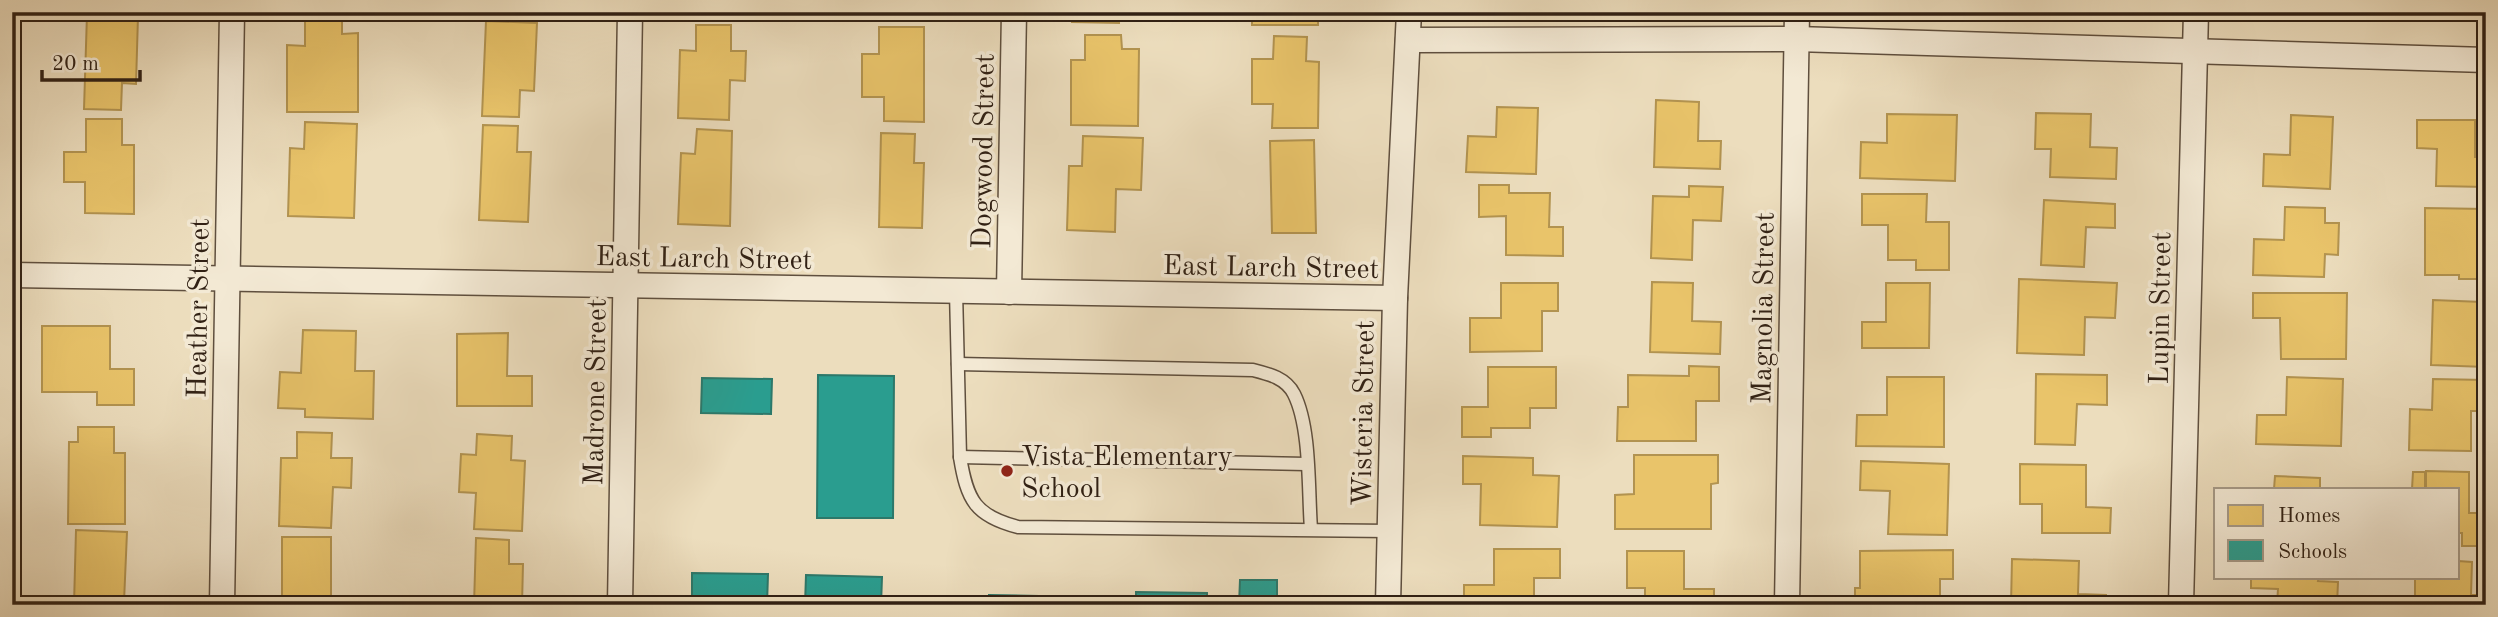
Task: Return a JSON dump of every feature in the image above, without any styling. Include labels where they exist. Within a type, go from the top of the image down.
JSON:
[{"type":"street","name":"Heather Street","points":[[222,605],[232,12]]},
{"type":"street","name":"Madrone Street","points":[[620,605],[630,12]]},
{"type":"street","name":"Dogwood Street","points":[[1009,292],[1014,12]]},
{"type":"street","name":"Wisteria Street","points":[[1388,605],[1395,298],[1409,12]]},
{"type":"street","name":"Magnolia Street","points":[[1787,605],[1797,12]]},
{"type":"street","name":"Lupin Street","points":[[2181,605],[2196,12]]},
{"type":"street","points":[[1408,40],[1796,39],[2486,60]]},
{"type":"street","name":"East Larch Street","points":[[12,275],[1395,298]]},
{"type":"lane","points":[[956,291],[960,457],[965,483],[975,507],[993,520],[1018,527],[1390,531]]},
{"type":"lane","points":[[958,364],[1253,370],[1276,375],[1293,392],[1302,419],[1311,529]]},
{"type":"lane","points":[[960,457],[1306,464]]},
{"type":"building: Homes","points":[[680,12],[733,12],[733,18],[680,16]]},
{"type":"building: Homes","points":[[1072,12],[1119,12],[1119,23],[1072,22]]},
{"type":"building: Homes","points":[[1252,12],[1318,12],[1318,25],[1252,25]]},
{"type":"building: Homes","points":[[87,14],[138,16],[136,84],[122,83],[121,110],[84,109]]},
{"type":"building: Homes","points":[[305,18],[342,18],[342,34],[358,33],[358,112],[287,112],[287,45],[305,46]]},
{"type":"building: Homes","points":[[486,21],[537,23],[534,91],[520,90],[519,117],[482,116]]},
{"type":"building: Homes","points":[[696,25],[731,25],[731,51],[746,51],[745,81],[730,80],[729,120],[678,118],[680,50],[696,51]]},
{"type":"building: Homes","points":[[879,27],[924,27],[924,122],[884,121],[884,97],[862,97],[862,54],[879,54]]},
{"type":"building: Homes","points":[[1085,35],[1121,35],[1122,49],[1139,49],[1138,126],[1071,125],[1071,60],[1085,60]]},
{"type":"building: Homes","points":[[1274,36],[1307,37],[1306,61],[1319,62],[1318,128],[1272,128],[1273,104],[1252,104],[1252,59],[1273,59]]},
{"type":"building: Homes","points":[[1656,100],[1699,102],[1698,141],[1721,141],[1720,169],[1654,167]]},
{"type":"building: Homes","points":[[1497,107],[1538,108],[1536,174],[1466,172],[1468,136],[1496,137]]},
{"type":"building: Homes","points":[[2036,113],[2091,114],[2090,147],[2117,148],[2116,179],[2050,177],[2051,149],[2035,149]]},
{"type":"building: Homes","points":[[1887,114],[1957,115],[1955,181],[1860,178],[1861,142],[1887,143]]},
{"type":"building: Homes","points":[[2291,115],[2333,117],[2330,189],[2263,186],[2264,154],[2290,155]]},
{"type":"building: Homes","points":[[86,119],[122,119],[122,145],[134,145],[134,214],[85,213],[85,182],[64,182],[64,152],[86,152]]},
{"type":"building: Homes","points":[[2417,120],[2475,120],[2475,157],[2486,157],[2486,187],[2436,186],[2437,149],[2417,148]]},
{"type":"building: Homes","points":[[305,122],[357,124],[354,218],[288,216],[290,148],[304,149]]},
{"type":"building: Homes","points":[[483,125],[518,126],[517,152],[531,152],[528,222],[479,220]]},
{"type":"building: Homes","points":[[697,129],[732,131],[730,226],[678,224],[681,153],[695,154]]},
{"type":"building: Homes","points":[[881,133],[915,134],[914,163],[924,163],[922,228],[879,227]]},
{"type":"building: Homes","points":[[1083,136],[1143,138],[1141,190],[1116,189],[1115,232],[1067,230],[1069,166],[1082,166]]},
{"type":"building: Homes","points":[[1314,140],[1316,233],[1272,233],[1270,141]]},
{"type":"building: Homes","points":[[1479,185],[1509,185],[1509,193],[1550,193],[1549,227],[1563,227],[1563,256],[1506,255],[1506,216],[1479,217]]},
{"type":"building: Homes","points":[[1689,186],[1723,187],[1721,221],[1693,220],[1692,260],[1651,258],[1653,196],[1689,197]]},
{"type":"building: Homes","points":[[1862,194],[1927,194],[1926,222],[1949,222],[1949,270],[1916,270],[1916,260],[1888,260],[1888,225],[1862,225]]},
{"type":"building: Homes","points":[[2044,200],[2115,204],[2115,228],[2086,227],[2084,267],[2041,265]]},
{"type":"building: Homes","points":[[2285,207],[2325,208],[2325,223],[2339,223],[2338,255],[2325,254],[2324,277],[2253,275],[2254,239],[2284,240]]},
{"type":"building: Homes","points":[[2425,208],[2486,209],[2486,232],[2477,232],[2477,279],[2459,279],[2459,275],[2425,275]]},
{"type":"building: Homes","points":[[2019,279],[2117,283],[2115,318],[2085,317],[2084,355],[2017,353]]},
{"type":"building: Homes","points":[[1652,282],[1693,283],[1692,321],[1721,322],[1720,354],[1650,352]]},
{"type":"building: Homes","points":[[1501,283],[1558,283],[1558,311],[1542,311],[1542,351],[1470,352],[1470,318],[1501,318]]},
{"type":"building: Homes","points":[[1886,283],[1930,283],[1929,348],[1862,348],[1862,322],[1886,322]]},
{"type":"building: Homes","points":[[2253,293],[2347,293],[2346,359],[2281,359],[2280,318],[2253,318]]},
{"type":"building: Homes","points":[[2433,300],[2482,302],[2486,367],[2431,365]]},
{"type":"building: Homes","points":[[42,326],[110,326],[110,369],[134,369],[134,405],[97,405],[97,392],[42,392]]},
{"type":"building: Homes","points":[[303,330],[356,331],[355,371],[374,371],[373,419],[305,417],[305,409],[278,408],[280,372],[301,373]]},
{"type":"building: Homes","points":[[508,333],[507,376],[532,376],[532,406],[457,406],[457,334]]},
{"type":"building: Homes","points":[[1689,366],[1719,367],[1719,401],[1696,401],[1696,441],[1617,441],[1618,407],[1628,407],[1628,375],[1689,376]]},
{"type":"building: Homes","points":[[1488,367],[1556,367],[1556,408],[1530,408],[1530,428],[1491,428],[1491,437],[1462,437],[1462,407],[1488,407]]},
{"type":"building: Homes","points":[[2036,374],[2107,375],[2107,405],[2077,404],[2075,445],[2035,444]]},
{"type":"building: Homes","points":[[1887,377],[1944,377],[1944,447],[1856,446],[1857,415],[1887,415]]},
{"type":"building: Homes","points":[[2287,377],[2343,379],[2341,446],[2256,444],[2257,415],[2286,415]]},
{"type":"building: Homes","points":[[2433,379],[2486,380],[2486,411],[2471,411],[2471,451],[2409,450],[2410,409],[2432,410]]},
{"type":"building: Homes","points":[[78,427],[114,427],[114,453],[125,453],[125,524],[68,524],[69,442],[78,442]]},
{"type":"building: Homes","points":[[297,432],[332,433],[331,458],[352,458],[351,488],[333,487],[331,528],[279,526],[281,458],[297,458]]},
{"type":"building: Homes","points":[[477,434],[512,436],[511,460],[525,461],[522,531],[474,529],[476,493],[459,492],[461,454],[476,455]]},
{"type":"building: Homes","points":[[1634,455],[1718,455],[1718,483],[1711,484],[1711,529],[1615,529],[1615,495],[1634,494]]},
{"type":"building: Homes","points":[[1463,456],[1533,458],[1533,475],[1559,476],[1557,527],[1480,525],[1481,484],[1463,484]]},
{"type":"building: Homes","points":[[1861,461],[1949,464],[1947,535],[1888,534],[1890,491],[1860,490]]},
{"type":"building: Homes","points":[[2020,464],[2086,465],[2086,507],[2111,508],[2110,533],[2042,533],[2042,504],[2020,504]]},
{"type":"building: Homes","points":[[2426,471],[2469,472],[2469,513],[2486,513],[2486,546],[2462,546],[2460,488],[2426,488]]},
{"type":"building: Homes","points":[[2413,472],[2425,472],[2425,488],[2412,488]]},
{"type":"building: Homes","points":[[2275,476],[2320,478],[2320,488],[2274,488]]},
{"type":"building: Homes","points":[[76,530],[127,532],[124,602],[74,605]]},
{"type":"building: Homes","points":[[282,537],[331,537],[331,605],[282,603]]},
{"type":"building: Homes","points":[[476,538],[509,540],[509,564],[523,564],[522,605],[474,605]]},
{"type":"building: Homes","points":[[1494,549],[1560,549],[1560,578],[1534,578],[1534,605],[1464,605],[1464,585],[1494,585]]},
{"type":"building: Homes","points":[[1953,550],[1953,579],[1940,579],[1940,605],[1855,605],[1855,588],[1860,588],[1860,551]]},
{"type":"building: Homes","points":[[1627,551],[1684,551],[1684,589],[1714,589],[1714,605],[1645,605],[1645,588],[1627,588]]},
{"type":"building: Homes","points":[[2012,559],[2079,561],[2078,594],[2106,595],[2106,605],[2011,605]]},
{"type":"building: Homes","points":[[2460,561],[2472,562],[2471,595],[2486,595],[2486,605],[2415,605],[2415,578],[2460,578]]},
{"type":"building: Homes","points":[[2251,578],[2319,578],[2318,581],[2338,582],[2337,605],[2277,605],[2278,589],[2251,588]]},
{"type":"building: Schools","points":[[818,375],[894,376],[893,518],[817,518]]},
{"type":"building: Schools","points":[[702,378],[772,379],[771,414],[701,413]]},
{"type":"building: Schools","points":[[692,573],[768,574],[767,605],[692,605]]},
{"type":"building: Schools","points":[[806,575],[882,577],[881,605],[805,605]]},
{"type":"building: Schools","points":[[1240,580],[1277,580],[1277,605],[1239,605]]},
{"type":"building: Schools","points":[[1136,592],[1207,593],[1207,605],[1136,605]]},
{"type":"building: Schools","points":[[989,595],[1086,597],[1086,605],[989,605]]},
{"type":"place","name":"Vista Elementary School","points":[[1007,471]]}]
